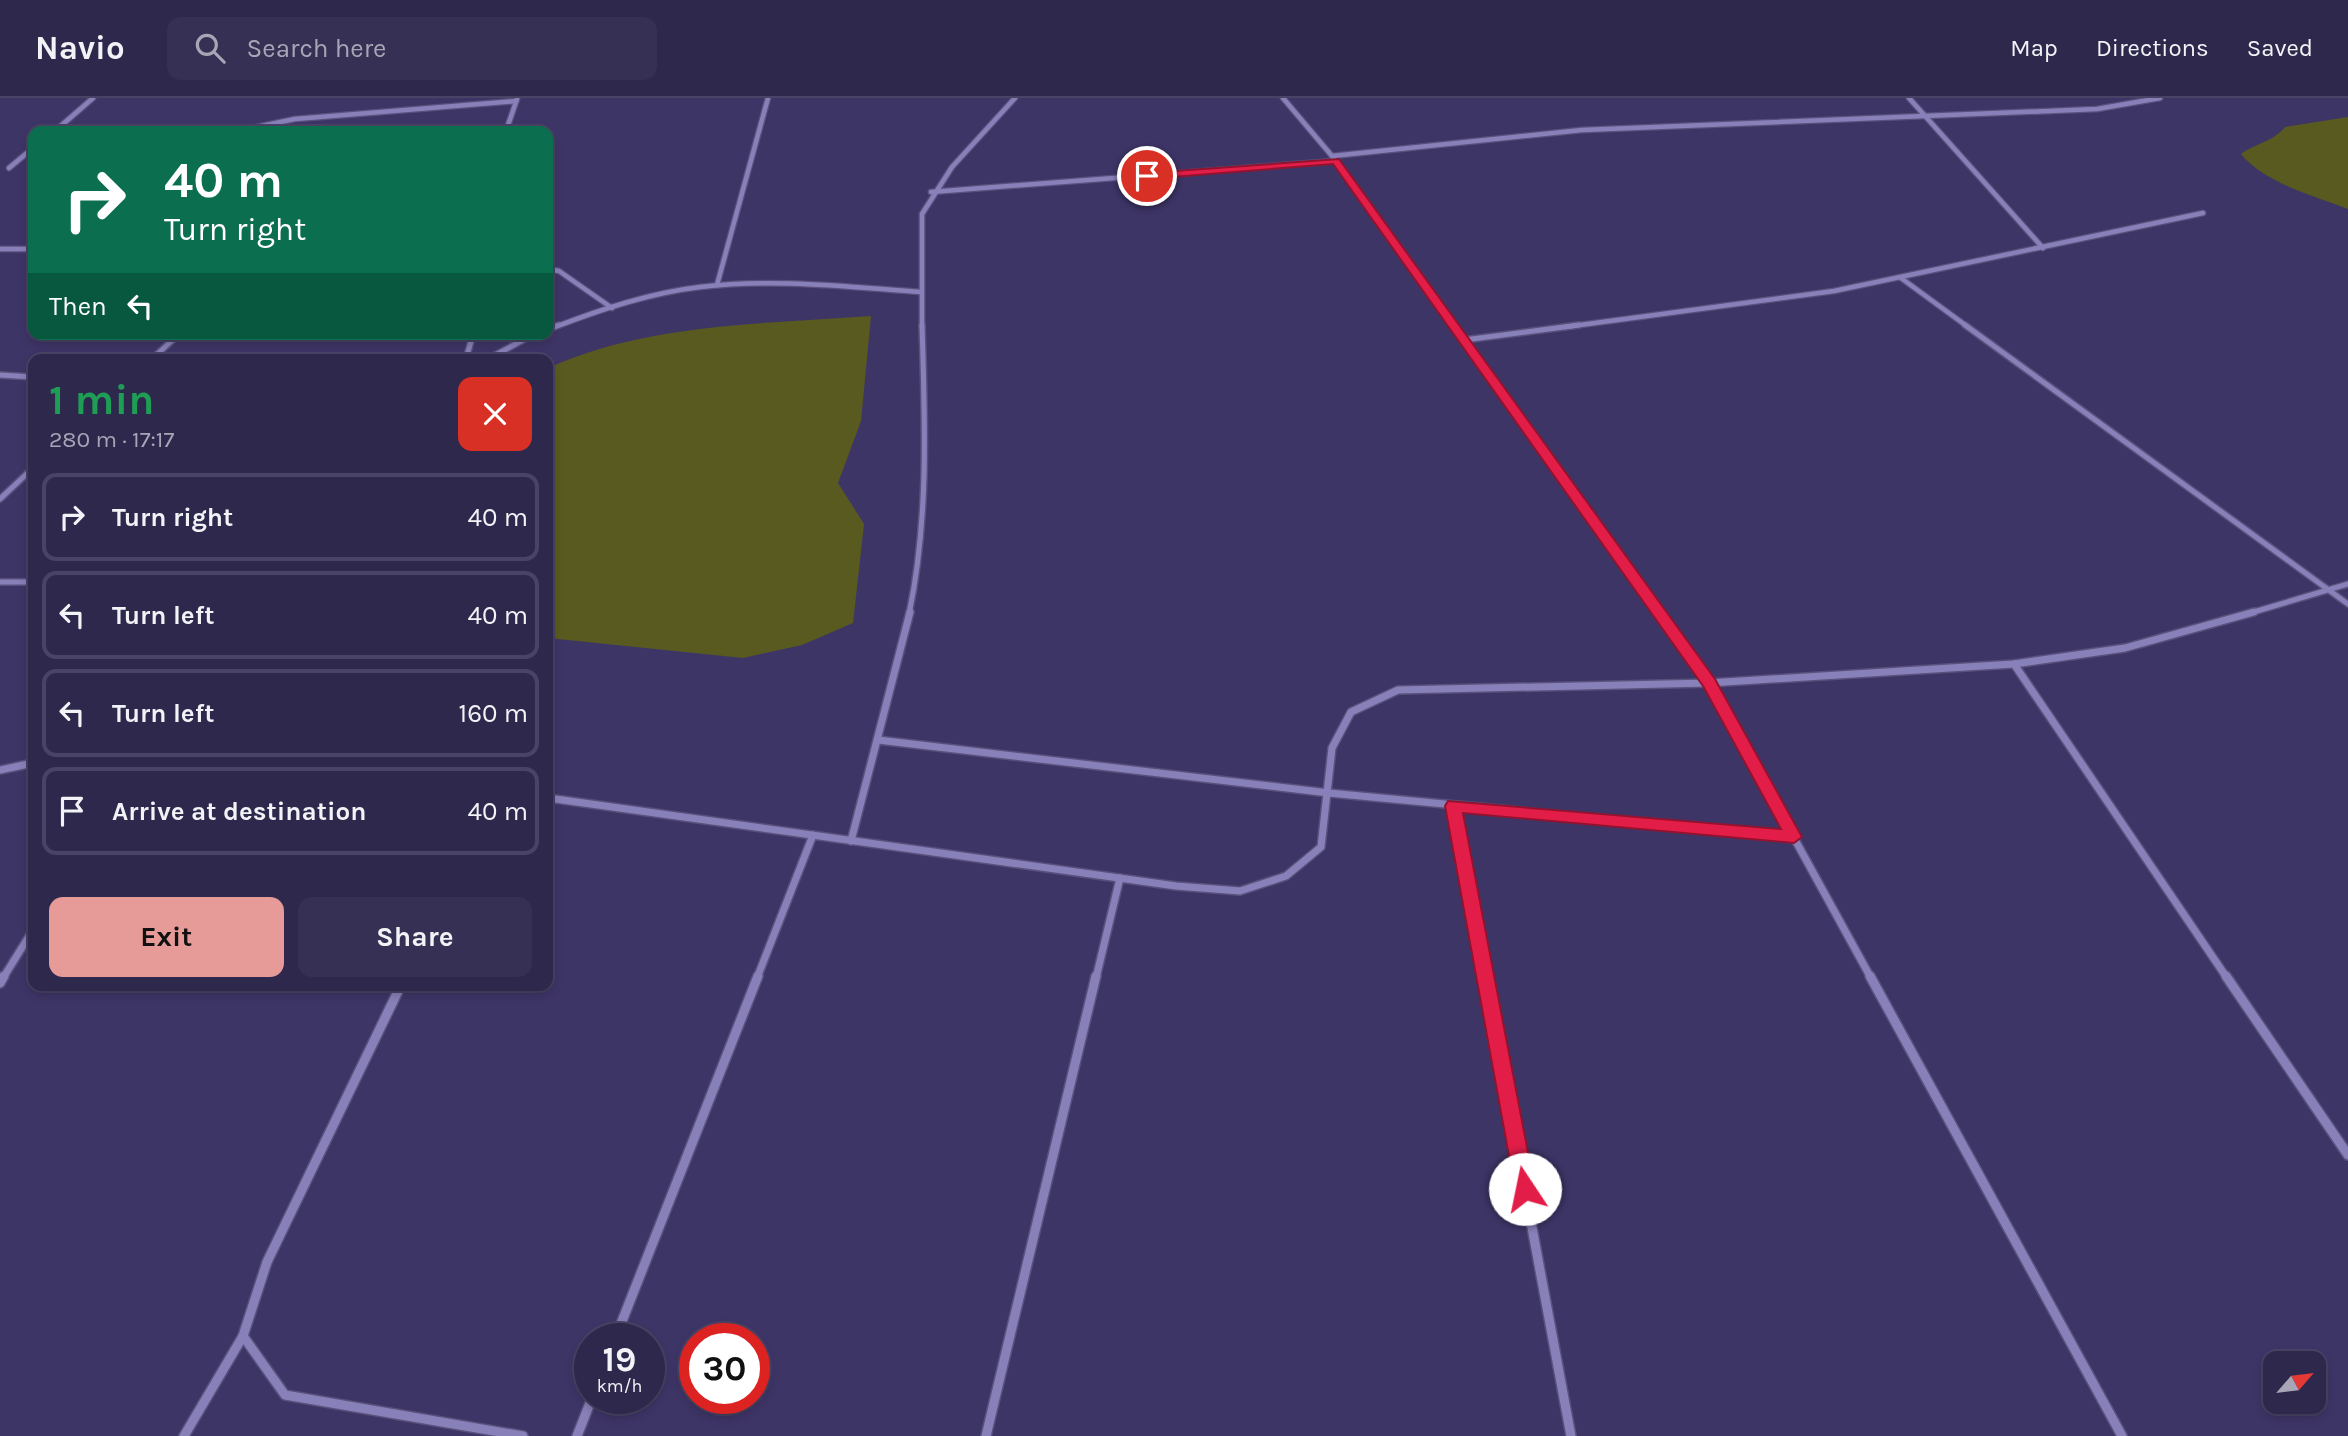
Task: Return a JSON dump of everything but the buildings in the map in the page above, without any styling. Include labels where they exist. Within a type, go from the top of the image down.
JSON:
[{"type":"street","points":[[61,126],[93,98]]},
{"type":"street","points":[[717,285],[768,98]]},
{"type":"street","points":[[851,841],[907,622],[922,526],[925,433],[922,214],[931,192],[1015,98]]},
{"type":"street","points":[[1283,98],[1334,158],[1709,683],[2122,1436]]},
{"type":"street","points":[[1909,98],[2043,248]]},
{"type":"street","points":[[931,192],[1334,158],[1582,130],[2097,109],[2160,98]]},
{"type":"street","points":[[261,126],[295,119],[517,100],[508,126]]},
{"type":"street","points":[[9,168],[28,152]]},
{"type":"street","points":[[1464,340],[1772,300],[1901,278],[2203,213]]},
{"type":"street","points":[[0,249],[28,249]]},
{"type":"street","points":[[553,270],[559,271],[612,308]]},
{"type":"street","points":[[1901,278],[2348,604]]},
{"type":"street","points":[[553,327],[612,308],[717,285],[785,285],[921,292]]},
{"type":"street","points":[[157,354],[173,340]]},
{"type":"street","points":[[497,354],[523,340]]},
{"type":"street","points":[[0,375],[28,377]]},
{"type":"street","points":[[0,499],[28,473]]},
{"type":"street","points":[[0,582],[28,582]]},
{"type":"street","points":[[553,799],[1120,878],[1240,891],[1286,876],[1321,847],[1332,748],[1351,712],[1398,690],[1709,683],[2014,664],[2125,648],[2328,592],[2348,583]]},
{"type":"street","points":[[2014,664],[2348,1155]]},
{"type":"street","points":[[877,740],[1329,793],[1794,837]]},
{"type":"street","points":[[0,770],[28,764]]},
{"type":"street","points":[[1454,806],[1571,1436]]},
{"type":"street","points":[[621,1323],[813,835]]},
{"type":"street","points":[[986,1436],[1120,878]]},
{"type":"street","points":[[0,982],[28,938]]},
{"type":"street","points":[[184,1436],[243,1336],[267,1262],[398,991]]},
{"type":"street","points":[[243,1336],[285,1395],[523,1436]]},
{"type":"street","points":[[577,1436],[586,1414]]},
{"type":"shaded area","points":[[2348,117],[2348,209],[2277,181],[2241,154],[2275,136],[2285,127]]},
{"type":"shaded area","points":[[871,316],[861,421],[838,483],[864,524],[853,623],[802,645],[743,658],[553,639],[553,366],[625,342],[748,324]]},
{"type":"route","points":[[1147,176],[1336,161],[1709,683],[1794,837],[1454,806],[1525,1189]]}]
